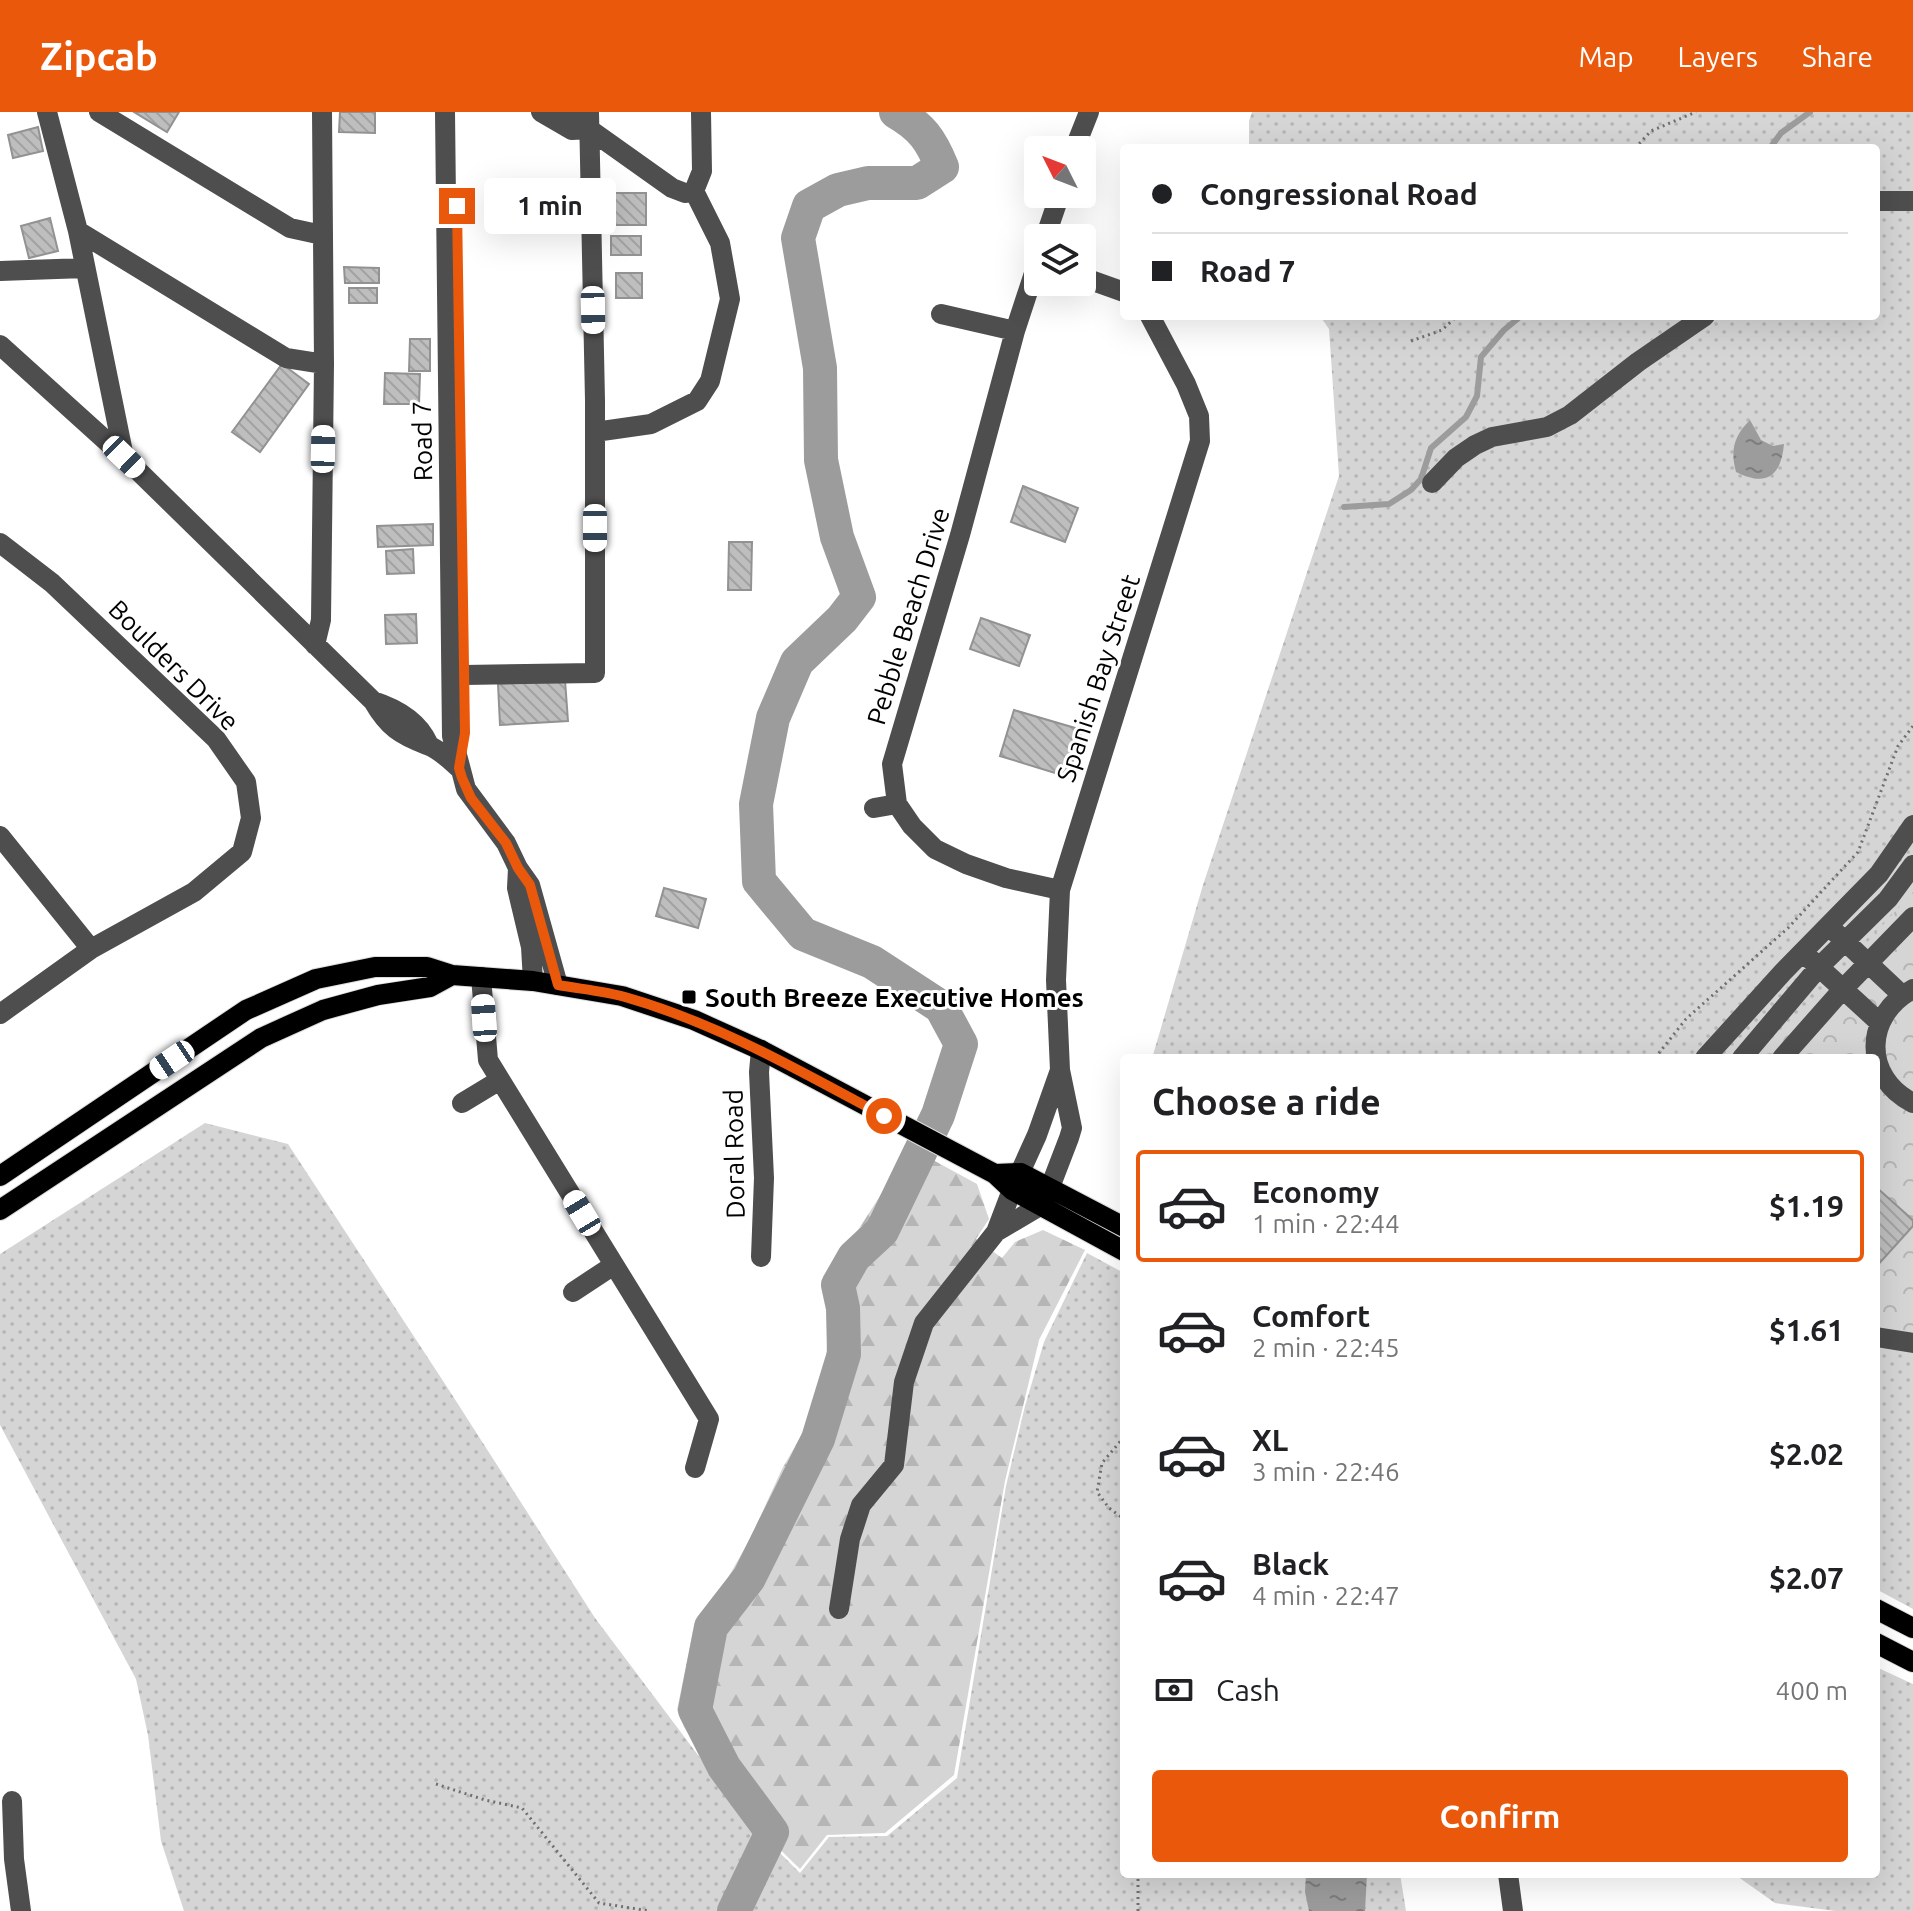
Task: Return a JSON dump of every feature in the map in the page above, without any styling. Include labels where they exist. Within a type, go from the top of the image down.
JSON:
[{"type":"main road","points":[[0,1176],[246,1010],[316,979],[375,967],[427,967],[452,975],[533,981],[622,996],[694,1020],[761,1050],[964,1159],[1016,1182],[1120,1248]]},
{"type":"main road","points":[[0,1210],[261,1038],[323,1010],[378,995],[430,987],[452,975]]},
{"type":"main road","points":[[285,993],[295,1022]]},
{"type":"main road","points":[[1045,1198],[1120,1226]]},
{"type":"main road","points":[[1880,1611],[1913,1628]]},
{"type":"main road","points":[[1880,1645],[1913,1662]]},
{"type":"street","points":[[47,112],[78,231],[124,457]]},
{"type":"street","points":[[99,112],[290,228],[322,235]]},
{"type":"street","points":[[315,645],[321,620],[324,364],[322,112]]},
{"type":"street","name":"Road 7","points":[[445,112],[452,736],[459,768],[471,798],[506,843],[530,885],[558,985]]},
{"type":"street","name":"Road 7","points":[[456,112],[465,733],[459,768]]},
{"type":"street","points":[[541,112],[572,130],[589,120]]},
{"type":"street","points":[[571,112],[589,120],[672,188],[685,193],[694,191]]},
{"type":"street","points":[[595,432],[651,424],[697,401],[710,381],[730,299],[720,243],[694,191],[702,171],[701,112]]},
{"type":"street","points":[[1080,136],[1089,112]]},
{"type":"street","points":[[464,675],[595,673],[595,432],[589,120]]},
{"type":"street","points":[[1880,201],[1913,201]]},
{"type":"street","points":[[78,231],[286,358],[324,364]]},
{"type":"street","points":[[0,271],[85,268]]},
{"type":"street","points":[[1096,282],[1120,291]]},
{"type":"street","name":"Pebble Beach Drive","points":[[897,804],[892,764],[1027,296]]},
{"type":"street","points":[[941,314],[1015,331]]},
{"type":"street","name":"Spanish Bay Street","points":[[1045,1198],[1072,1128],[1060,1070],[1056,980],[1060,890],[1200,441],[1199,416],[1152,320]]},
{"type":"street","points":[[1432,483],[1456,458],[1475,445],[1492,437],[1547,427],[1570,415],[1638,362],[1699,320]]},
{"type":"street","points":[[0,345],[124,457],[373,701],[385,722],[416,742],[429,745],[459,768]]},
{"type":"street","name":"Boulders Drive","points":[[0,543],[52,583],[216,739],[246,782],[251,818],[242,852],[194,892],[91,949],[0,1014]]},
{"type":"street","points":[[874,808],[897,804],[912,826],[935,849],[966,864],[1006,878],[1060,890]]},
{"type":"street","points":[[1709,1054],[1879,874],[1913,825]]},
{"type":"street","points":[[0,836],[91,949]]},
{"type":"street","points":[[1745,1054],[1819,967],[1888,899],[1913,865]]},
{"type":"street","name":"Road 7","points":[[518,868],[517,888],[531,947],[533,981]]},
{"type":"street","points":[[1786,1054],[1913,917]]},
{"type":"street","points":[[1830,927],[1908,992],[1889,1007],[1880,1023],[1876,1054]]},
{"type":"street","points":[[1803,952],[1880,1023]]},
{"type":"street","points":[[481,977],[488,1060],[709,1419],[695,1468]]},
{"type":"street","name":"Doral Road","points":[[761,1050],[759,1084],[764,1178],[761,1257]]},
{"type":"street","name":"Spanish Bay Street","points":[[993,1234],[1060,1070]]},
{"type":"street","points":[[1880,1071],[1892,1089],[1913,1103]]},
{"type":"street","points":[[462,1103],[500,1080]]},
{"type":"street","points":[[839,1609],[850,1539],[861,1505],[894,1465],[904,1382],[924,1323],[993,1234],[1045,1198]]},
{"type":"street","points":[[573,1292],[614,1265]]},
{"type":"street","points":[[1880,1338],[1913,1343]]},
{"type":"street","points":[[12,1801],[14,1859],[21,1911]]},
{"type":"street","points":[[1509,1878],[1513,1911]]},
{"type":"path","points":[[1639,144],[1651,131],[1696,112]]},
{"type":"path","points":[[1411,341],[1442,330],[1453,320]]},
{"type":"path","points":[[1658,1054],[1686,1019],[1788,928],[1858,852],[1898,746],[1913,726]]},
{"type":"path","points":[[1120,1442],[1102,1463],[1097,1492],[1120,1516]]},
{"type":"path","points":[[436,1784],[522,1808],[599,1903],[650,1911]]},
{"type":"path","points":[[1138,1878],[1138,1911]]},
{"type":"green space","points":[[1252,112],[1913,112],[1913,1609],[1880,1591],[1880,1054],[1153,1054],[1203,885],[1339,476],[1329,329],[1323,320],[1880,320],[1880,144],[1249,144]]},
{"type":"green space","points":[[1913,892],[1913,1357],[1880,1350],[1880,1054],[1765,1054]]},
{"type":"green space","points":[[205,1123],[288,1144],[595,1618],[746,1819],[800,1873],[829,1837],[887,1836],[957,1778],[1006,1486],[1025,1406],[1044,1342],[1087,1253],[1120,1271],[1120,1878],[1401,1878],[1406,1911],[184,1911],[161,1841],[148,1735],[136,1679],[0,1425],[0,1254]]},
{"type":"green space","points":[[911,1148],[977,1184],[989,1219],[976,1239],[1002,1258],[1015,1242],[1043,1230],[1085,1250],[1039,1340],[1005,1481],[954,1775],[885,1833],[827,1835],[800,1869],[755,1825],[730,1793],[684,1727],[677,1710],[693,1631],[717,1597],[750,1539],[782,1469],[812,1417],[826,1360],[829,1315],[825,1281]]},
{"type":"green space","points":[[1880,1669],[1913,1684],[1913,1911],[1835,1911],[1775,1903],[1740,1878],[1880,1878]]},
{"type":"water","points":[[1750,420],[1761,440],[1773,446],[1784,444],[1775,471],[1764,478],[1756,479],[1736,472],[1733,457],[1735,444]]},
{"type":"water","points":[[1306,1878],[1367,1878],[1365,1911],[1309,1911]]},
{"type":"building","points":[[134,112],[179,112],[167,132]]},
{"type":"building","points":[[340,112],[375,112],[375,133],[339,132]]},
{"type":"building","points":[[38,127],[43,151],[13,158],[8,135]]},
{"type":"building","points":[[610,193],[646,193],[646,225],[610,225]]},
{"type":"building","points":[[50,218],[58,251],[29,258],[21,226]]},
{"type":"building","points":[[611,236],[641,236],[641,255],[611,255]]},
{"type":"building","points":[[344,267],[379,268],[379,283],[345,283]]},
{"type":"building","points":[[616,273],[642,273],[642,298],[616,298]]},
{"type":"building","points":[[349,288],[377,288],[377,303],[349,303]]},
{"type":"building","points":[[410,339],[430,339],[430,371],[409,371]]},
{"type":"building","points":[[282,364],[309,384],[260,452],[232,432]]},
{"type":"building","points":[[385,373],[420,374],[419,404],[384,404]]},
{"type":"building","points":[[1023,486],[1078,508],[1065,542],[1011,522]]},
{"type":"building","points":[[433,524],[433,545],[378,547],[377,526]]},
{"type":"building","points":[[729,542],[752,542],[751,590],[728,590]]},
{"type":"building","points":[[413,549],[414,573],[387,574],[386,551]]},
{"type":"building","points":[[416,614],[417,643],[386,644],[385,615]]},
{"type":"building","points":[[981,618],[1030,635],[1019,666],[970,649]]},
{"type":"building","points":[[565,680],[568,721],[500,725],[498,684]]},
{"type":"building","points":[[1014,710],[1082,730],[1068,777],[1000,756]]},
{"type":"building","points":[[664,888],[706,899],[698,928],[656,916]]},
{"type":"building","points":[[1880,1191],[1913,1220],[1913,1226],[1880,1263]]},
{"type":"waterway","points":[[734,1911],[772,1832],[724,1767],[695,1710],[711,1627],[749,1578],[818,1439],[844,1354],[843,1308],[838,1285],[854,1257],[882,1231],[938,1115],[961,1044],[941,1007],[872,962],[803,934],[759,881],[756,804],[773,718],[797,662],[842,619],[859,597],[837,537],[821,460],[820,368],[798,238],[809,206],[838,190],[868,183],[917,183],[942,167],[925,135],[896,112]]},
{"type":"waterway","points":[[1773,144],[1781,133],[1810,112]]},
{"type":"waterway","points":[[1344,507],[1389,504],[1411,490],[1421,479],[1431,448],[1466,417],[1477,396],[1481,357],[1516,320]]},
{"type":"place","name":"South Breeze Executive Homes","points":[[689,997]]},
{"type":"route","points":[[457,206],[465,733],[459,768],[471,798],[506,843],[530,885],[558,985],[622,996],[694,1020],[761,1050],[884,1116]]}]
